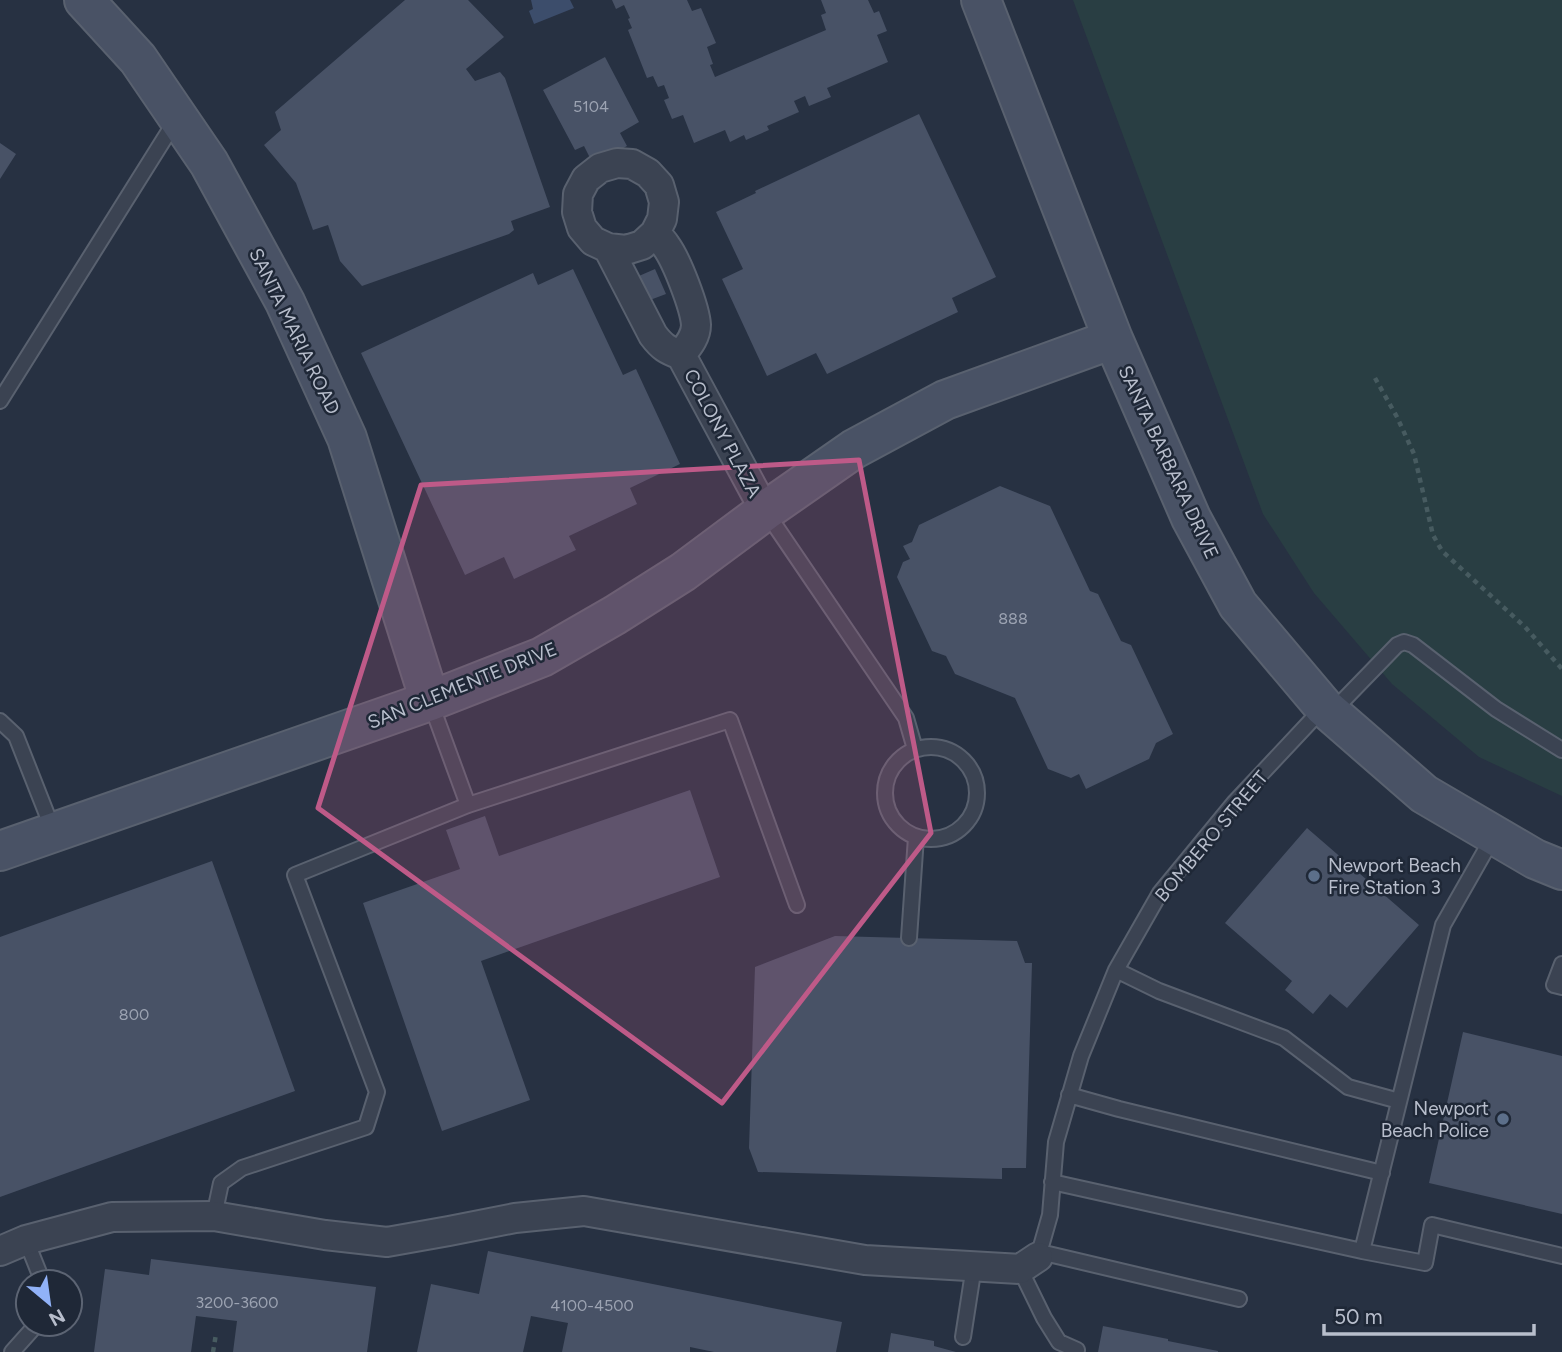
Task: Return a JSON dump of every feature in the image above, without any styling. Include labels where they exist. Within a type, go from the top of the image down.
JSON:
[{"type":"street","name":"SANTA BARBARA DRIVE","points":[[981,0],[1113,339],[1191,518],[1238,605],[1327,710],[1424,794],[1535,859],[1562,870]]},
{"type":"street","name":"SANTA MARIA ROAD","points":[[87,1],[138,59],[209,163],[285,302],[347,438],[430,701]]},
{"type":"street","name":"COLONY PLAZA","points":[[681,355],[692,341],[696,326],[674,260],[655,233],[663,219],[664,202],[659,185],[648,173],[632,164],[617,163],[600,168],[586,179],[578,194],[577,212],[582,228],[593,241],[608,248],[653,335],[667,350],[681,355],[765,511]]},
{"type":"street","points":[[608,248],[626,250],[642,245],[655,233]]},
{"type":"street","name":"SAN CLEMENTE DRIVE","points":[[5,844],[54,832],[430,701],[542,657],[683,572],[854,449],[945,400],[1113,339]]},
{"type":"street","points":[[0,1251],[26,1240],[112,1217],[214,1216],[325,1235],[387,1242],[515,1218],[584,1211],[865,1260],[974,1266],[1032,1259]]},
{"type":"lane","points":[[0,401],[177,117]]},
{"type":"lane","points":[[765,511],[906,718],[915,749]]},
{"type":"lane","name":"BOMBERO STREET","points":[[1032,1259],[1050,1215],[1056,1142],[1069,1095],[1081,1056],[1116,970],[1160,893],[1234,803],[1327,710],[1397,645],[1404,642],[1413,645],[1496,709],[1562,750]]},
{"type":"lane","points":[[430,701],[468,805]]},
{"type":"lane","points":[[0,720],[16,736],[54,832]]},
{"type":"lane","points":[[214,1216],[221,1183],[242,1168],[366,1127],[377,1092],[295,875],[468,805],[730,720],[797,905]]},
{"type":"lane","points":[[931,746],[947,749],[961,757],[971,769],[976,784],[976,800],[971,815],[961,828],[947,836],[932,839],[916,836],[903,830],[886,807],[886,779],[892,766],[902,755],[931,746]]},
{"type":"lane","points":[[909,938],[916,836]]},
{"type":"lane","points":[[1362,1251],[1443,925],[1494,836]]},
{"type":"lane","points":[[1562,964],[1554,985],[1562,987]]},
{"type":"lane","points":[[1116,970],[1159,991],[1284,1038],[1348,1087],[1399,1101]]},
{"type":"lane","points":[[1069,1095],[1119,1110],[1381,1173]]},
{"type":"lane","points":[[1052,1182],[1425,1263],[1432,1225],[1562,1256]]},
{"type":"lane","points":[[26,1240],[37,1268]]},
{"type":"lane","points":[[1077,1350],[1059,1342],[1044,1318],[1032,1259],[1239,1298]]},
{"type":"lane","points":[[963,1337],[974,1266]]},
{"type":"lane","points":[[12,1352],[24,1338]]},
{"type":"path","points":[[1375,378],[1414,454],[1433,535],[1442,551],[1525,627],[1562,669]]},
{"type":"path","points":[[213,1352],[216,1334]]},
{"type":"highlighted area","points":[[859,460],[931,833],[722,1103],[318,808],[421,485]]},
{"type":"green space","points":[[1073,0],[1562,0],[1562,796],[1479,757],[1392,684],[1314,593],[1263,514]]},
{"type":"water","points":[[531,0],[570,0],[574,8],[534,24],[529,11],[533,9]]},
{"type":"building","points":[[405,0],[468,0],[504,37],[466,69],[475,81],[500,72],[505,78],[550,207],[511,221],[514,230],[509,234],[362,286],[340,261],[328,225],[313,230],[296,183],[264,145],[281,130],[275,112]]},
{"type":"building","points":[[612,0],[687,0],[692,11],[701,8],[716,43],[707,47],[715,77],[826,30],[821,15],[826,13],[821,0],[868,0],[874,13],[879,11],[887,31],[877,35],[888,62],[827,88],[831,97],[809,106],[805,96],[794,101],[799,112],[767,126],[769,130],[746,140],[744,135],[730,142],[725,130],[694,143],[683,115],[672,119],[664,100],[669,98],[664,85],[658,87],[653,76],[647,78],[628,30],[632,28],[628,19],[630,18],[624,5],[616,9]]},
{"type":"building","points":[[605,57],[639,122],[620,133],[627,146],[593,164],[584,146],[575,150],[543,90]]},
{"type":"building","points":[[919,114],[996,277],[952,298],[958,312],[827,374],[816,353],[767,376],[722,279],[743,269],[716,212]]},
{"type":"building","points":[[0,143],[16,154],[0,179]]},
{"type":"building","points":[[573,269],[623,375],[636,369],[680,464],[630,488],[637,504],[569,536],[576,550],[514,579],[504,557],[465,575],[361,353],[533,273],[538,285]]},
{"type":"building","points":[[655,269],[666,294],[642,303],[632,279]]},
{"type":"building","points":[[1000,486],[1050,506],[1090,591],[1098,594],[1121,641],[1131,645],[1173,734],[1156,743],[1149,759],[1086,789],[1079,774],[1071,778],[1048,769],[1015,698],[955,674],[946,656],[932,651],[897,577],[903,562],[910,559],[903,546],[912,542],[919,525]]},
{"type":"building","points":[[690,790],[720,877],[481,961],[530,1100],[442,1131],[363,903],[460,869],[446,830],[485,816],[499,856]]},
{"type":"building","name":"Newport Beach Fire Station 3","points":[[1307,828],[1419,925],[1347,1008],[1330,994],[1313,1014],[1285,990],[1292,981],[1225,923]]},
{"type":"building","points":[[212,861],[295,1091],[0,1197],[0,937]]},
{"type":"building","points":[[835,936],[1017,941],[1025,963],[1032,963],[1026,1168],[1002,1168],[1002,1179],[758,1172],[749,1148],[755,967]]},
{"type":"building","name":"Newport Beach Police","points":[[1463,1032],[1562,1056],[1562,1214],[1429,1183]]},
{"type":"building","points":[[488,1251],[842,1322],[836,1352],[714,1352],[690,1347],[690,1352],[562,1352],[568,1323],[531,1316],[523,1352],[417,1352],[431,1284],[479,1294]]},
{"type":"building","points":[[151,1259],[376,1287],[367,1352],[233,1352],[237,1321],[196,1316],[191,1352],[94,1352],[105,1269],[149,1275]]},
{"type":"building","points":[[1103,1326],[1168,1339],[1218,1352],[1098,1352]]},
{"type":"building","points":[[891,1333],[934,1341],[934,1346],[956,1352],[888,1352]]},
{"type":"place","name":"Newport Beach Fire Station 3","points":[[1314,876]]},
{"type":"place","name":"Newport Beach Police","points":[[1503,1119]]}]
